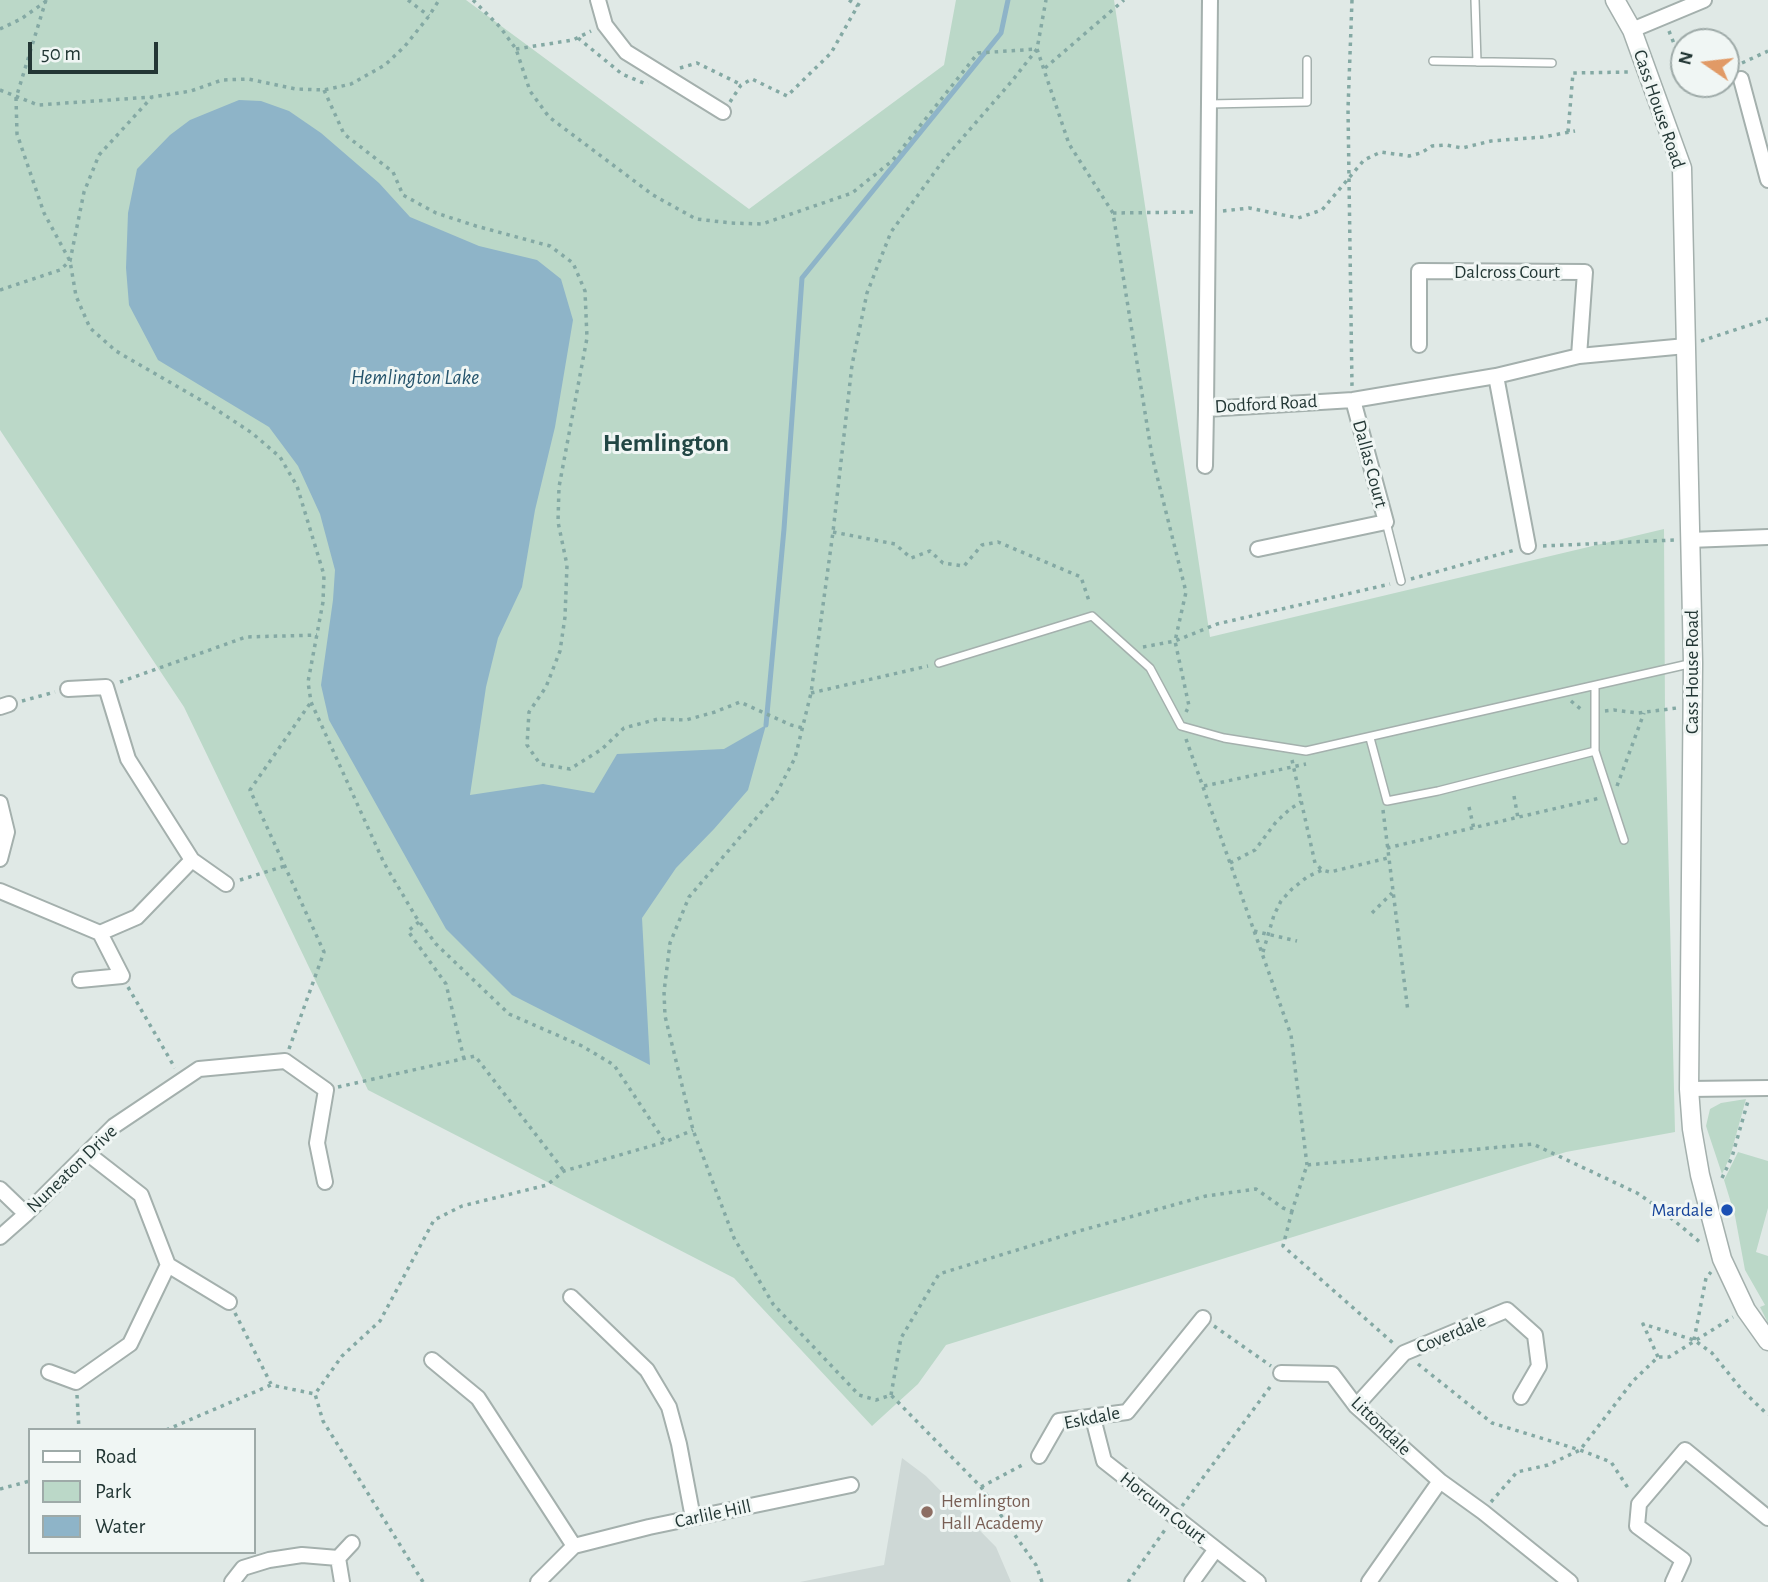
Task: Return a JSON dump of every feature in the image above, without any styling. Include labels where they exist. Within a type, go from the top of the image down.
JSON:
[{"type":"street","points":[[598,0],[605,25],[626,52],[723,112]]},
{"type":"street","name":"Dodford Road","points":[[1210,0],[1206,409],[1353,400],[1496,376],[1579,356],[1686,346]]},
{"type":"street","name":"Cass House Road","points":[[1615,0],[1632,30],[1682,168],[1693,663],[1689,1089],[1700,1175],[1721,1259],[1746,1310],[1768,1341]]},
{"type":"street","points":[[1632,30],[1704,0]]},
{"type":"street","points":[[1741,79],[1768,180]]},
{"type":"street","name":"Dalcross Court","points":[[1419,345],[1419,271],[1585,272],[1579,356]]},
{"type":"street","points":[[1496,376],[1528,546]]},
{"type":"street","name":"Dallas Court","points":[[1258,549],[1386,522],[1353,400]]},
{"type":"street","points":[[1205,466],[1206,409]]},
{"type":"street","points":[[1689,540],[1768,537]]},
{"type":"street","points":[[68,689],[106,687],[128,759],[192,860],[226,884]]},
{"type":"street","points":[[0,803],[6,832],[0,859]]},
{"type":"street","points":[[100,933],[137,917],[192,860]]},
{"type":"street","points":[[0,891],[100,933],[122,976],[80,980]]},
{"type":"street","points":[[285,1061],[326,1090],[317,1143],[325,1182]]},
{"type":"street","name":"Nuneaton Drive","points":[[0,1237],[114,1126],[198,1069],[285,1061]]},
{"type":"street","points":[[1689,1089],[1768,1088]]},
{"type":"street","points":[[87,1153],[141,1195],[168,1265],[229,1302]]},
{"type":"street","points":[[0,1189],[26,1214]]},
{"type":"street","points":[[49,1372],[76,1382],[130,1344],[168,1265]]},
{"type":"street","points":[[571,1297],[647,1370],[669,1407],[693,1518]]},
{"type":"street","name":"Coverdale","points":[[1356,1406],[1404,1353],[1507,1310],[1535,1335],[1539,1366],[1521,1397]]},
{"type":"street","name":"Eskdale","points":[[1039,1456],[1059,1420],[1127,1412],[1203,1318]]},
{"type":"street","points":[[432,1360],[478,1398],[575,1546],[538,1582]]},
{"type":"street","name":"Littondale","points":[[1281,1373],[1332,1374],[1356,1406],[1440,1481],[1483,1512],[1563,1580]]},
{"type":"street","name":"Horcum Court","points":[[1093,1418],[1104,1461],[1258,1582]]},
{"type":"street","points":[[1673,1582],[1683,1560],[1637,1526],[1639,1504],[1685,1450],[1768,1518]]},
{"type":"street","points":[[1369,1582],[1440,1481]]},
{"type":"street","name":"Carlile Hill","points":[[575,1546],[851,1485]]},
{"type":"street","points":[[338,1558],[352,1543]]},
{"type":"street","points":[[1192,1582],[1216,1549]]},
{"type":"street","points":[[232,1582],[243,1568],[269,1560],[302,1555],[338,1558]]},
{"type":"street","points":[[338,1558],[342,1582]]},
{"type":"lane","points":[[1475,0],[1476,62]]},
{"type":"lane","points":[[1209,104],[1307,102],[1307,61]]},
{"type":"lane","points":[[1433,61],[1552,63]]},
{"type":"lane","points":[[1386,522],[1401,581]]},
{"type":"lane","points":[[939,663],[1092,617],[1150,668],[1181,726],[1224,738],[1306,751],[1693,663]]},
{"type":"lane","points":[[1595,686],[1595,751],[1624,840]]},
{"type":"lane","points":[[1370,738],[1387,801],[1438,792],[1595,751]]},
{"type":"path","points":[[0,29],[21,19],[46,0]]},
{"type":"path","points":[[46,0],[16,98],[17,134],[44,213],[70,261],[76,296],[90,328],[116,351],[211,406],[252,433],[280,457],[297,486],[324,575],[323,602],[308,682],[311,702],[384,863],[419,922],[436,944],[509,1014],[582,1046],[614,1065],[665,1142]]},
{"type":"path","points":[[408,0],[429,16]]},
{"type":"path","points":[[0,90],[38,105],[152,97],[191,91],[222,80],[248,79],[296,89],[324,90],[351,84],[385,65],[405,47],[439,0]]},
{"type":"path","points":[[473,0],[500,27],[516,49],[530,91],[549,117],[653,195],[696,219],[762,224],[852,193],[892,160],[978,53],[1037,49]]},
{"type":"path","points":[[849,0],[858,6]]},
{"type":"path","points":[[723,112],[741,85],[752,79],[787,96],[831,53],[861,0]]},
{"type":"path","points":[[891,1395],[876,1400],[859,1395],[773,1304],[734,1238],[693,1130],[664,1016],[670,943],[689,897],[775,796],[795,758],[811,693],[852,365],[867,293],[891,232],[945,158],[1013,81],[1037,49],[1046,0]]},
{"type":"path","points":[[1045,68],[1124,0]]},
{"type":"path","points":[[1352,0],[1348,109],[1353,400]]},
{"type":"path","points":[[1663,16],[1670,34]]},
{"type":"path","points":[[516,49],[573,40],[605,25]]},
{"type":"path","points":[[1037,49],[1069,144],[1113,213],[1153,456],[1186,592],[1175,641],[1189,706],[1181,726],[1291,1035],[1307,1165],[1283,1246],[1404,1353],[1492,1423],[1611,1462],[1639,1504]]},
{"type":"path","points":[[1741,79],[1737,65],[1768,51]]},
{"type":"path","points":[[1568,132],[1573,73],[1648,72]]},
{"type":"path","points":[[324,90],[344,134],[393,172],[403,195],[436,213],[550,246],[573,263],[585,291],[587,338],[559,487],[558,522],[567,565],[565,617],[559,651],[551,675],[529,712],[527,745],[540,764],[570,769],[602,749],[624,728],[658,719],[687,720],[740,702],[803,728]]},
{"type":"path","points":[[0,290],[60,270],[70,261],[84,192],[99,155],[152,97]]},
{"type":"path","points":[[1113,213],[1209,212],[1249,208],[1298,218],[1322,210],[1364,160],[1381,152],[1409,156],[1432,146],[1462,148],[1491,141],[1544,137],[1575,131]]},
{"type":"path","points":[[1686,346],[1768,320]]},
{"type":"path","points":[[833,532],[895,544],[911,558],[930,551],[943,563],[964,566],[982,545],[999,541],[1081,577],[1092,617]]},
{"type":"path","points":[[106,687],[246,638],[317,635]]},
{"type":"path","points":[[811,693],[939,663]]},
{"type":"path","points":[[5,706],[68,689]]},
{"type":"path","points":[[1566,693],[1573,705],[1584,712],[1614,710],[1644,713],[1693,706]]},
{"type":"path","points":[[285,1061],[324,952],[250,790],[311,702]]},
{"type":"path","points":[[1387,848],[1609,796],[1623,776],[1644,713]]},
{"type":"path","points":[[1290,748],[1315,863],[1322,870],[1330,872],[1388,858]]},
{"type":"path","points":[[1203,786],[1307,764]]},
{"type":"path","points":[[1514,796],[1518,818]]},
{"type":"path","points":[[1387,801],[1382,811],[1408,1012]]},
{"type":"path","points":[[1230,863],[1255,849],[1276,822],[1301,802]]},
{"type":"path","points":[[1469,807],[1474,829]]},
{"type":"path","points":[[226,884],[285,866]]},
{"type":"path","points":[[1262,953],[1281,901],[1292,889],[1322,870]]},
{"type":"path","points":[[1372,914],[1392,893]]},
{"type":"path","points":[[419,922],[408,931],[446,984],[464,1059]]},
{"type":"path","points":[[1254,931],[1297,941]]},
{"type":"path","points":[[122,976],[182,1080]]},
{"type":"path","points":[[326,1090],[475,1056],[564,1171]]},
{"type":"path","points":[[1722,1178],[1732,1157],[1751,1088]]},
{"type":"path","points":[[315,1394],[342,1356],[380,1321],[435,1220],[462,1206],[547,1185],[564,1171],[665,1142],[693,1130]]},
{"type":"path","points":[[1307,1165],[1533,1144],[1637,1193],[1721,1259],[1706,1278],[1694,1340]]},
{"type":"path","points":[[891,1395],[901,1338],[939,1274],[1206,1196],[1256,1189],[1283,1208],[1292,1211]]},
{"type":"path","points":[[229,1302],[271,1385]]},
{"type":"path","points":[[1483,1512],[1517,1472],[1548,1465],[1580,1450],[1633,1381],[1658,1357],[1669,1357],[1746,1310]]},
{"type":"path","points":[[1128,1582],[1281,1373],[1203,1318]]},
{"type":"path","points":[[1658,1357],[1643,1324],[1694,1340],[1712,1353],[1742,1390],[1768,1415]]},
{"type":"path","points":[[76,1382],[79,1428]]},
{"type":"path","points":[[171,1428],[271,1385],[315,1394]]},
{"type":"path","points":[[315,1394],[323,1421],[424,1582]]},
{"type":"path","points":[[891,1395],[982,1487],[1036,1564],[1042,1582]]},
{"type":"path","points":[[982,1487],[1039,1456]]},
{"type":"path","points":[[0,1489],[28,1482]]},
{"type":"shaded area","name":"Hemlington Hall Academy","points":[[902,1458],[926,1476],[996,1547],[1011,1582],[800,1582],[884,1565]]},
{"type":"green space","points":[[0,0],[466,0],[749,209],[944,65],[956,0],[1114,0],[1210,637],[1664,529],[1665,713],[1675,1132],[1566,1152],[946,1345],[918,1384],[872,1426],[734,1278],[368,1090],[184,707],[0,430]]},
{"type":"green space","points":[[1746,1099],[1730,1157],[1722,1174],[1706,1126],[1710,1109],[1721,1103]]},
{"type":"green space","points":[[1738,1152],[1768,1161],[1768,1208],[1756,1252],[1768,1256],[1768,1323],[1760,1307],[1765,1305],[1745,1270],[1735,1216],[1724,1180]]},
{"type":"water","name":"Hemlington Lake","points":[[239,100],[261,101],[289,111],[321,133],[379,183],[410,217],[479,246],[537,260],[561,279],[573,320],[555,427],[535,510],[522,587],[498,638],[486,687],[470,795],[543,784],[594,793],[617,754],[724,749],[766,725],[748,790],[676,868],[642,918],[650,1065],[512,995],[446,929],[329,720],[321,685],[335,570],[320,514],[298,466],[269,427],[158,360],[129,305],[126,268],[128,213],[137,169],[170,135],[190,120]]},
{"type":"waterway","points":[[766,725],[784,529],[802,278],[1001,33],[1008,0]]},
{"type":"place","name":"Mardale","points":[[1727,1210]]},
{"type":"place","name":"Hemlington Hall Academy","points":[[927,1512]]},
{"type":"district","name":"Hemlington","points":[[666,443]]}]
